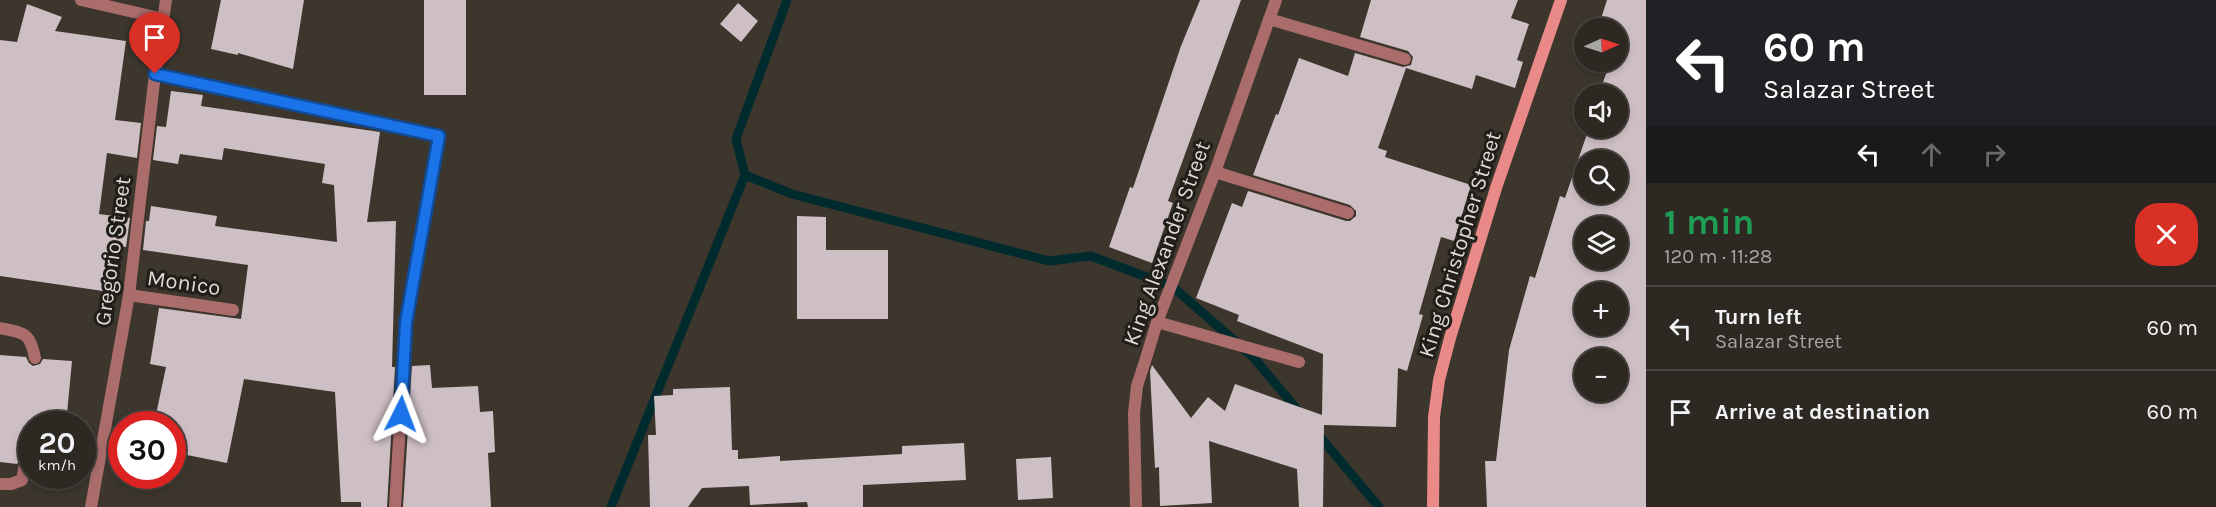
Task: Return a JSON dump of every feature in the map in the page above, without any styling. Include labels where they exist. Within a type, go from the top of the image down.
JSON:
[{"type":"main road","name":"King Christopher Street","points":[[1433,507],[1434,417],[1439,380],[1496,188],[1561,0]]},
{"type":"street","points":[[81,0],[164,19]]},
{"type":"street","name":"Gregorio Street","points":[[91,507],[129,295],[166,0]]},
{"type":"street","name":"King Alexander Street","points":[[1136,507],[1134,413],[1137,386],[1157,322],[1215,171],[1276,0]]},
{"type":"street","points":[[1269,19],[1405,59]]},
{"type":"street","points":[[155,74],[439,136],[406,322],[395,507]]},
{"type":"street","points":[[1215,171],[1348,213]]},
{"type":"street","name":"Monico","points":[[129,295],[233,310]]},
{"type":"street","points":[[1157,322],[1299,362]]},
{"type":"street","points":[[0,328],[23,333],[32,343],[35,358]]},
{"type":"street","points":[[0,484],[18,481]]},
{"type":"building","points":[[221,0],[304,0],[293,69],[238,53],[238,55],[211,49]]},
{"type":"building","points":[[424,0],[466,0],[466,95],[424,95]]},
{"type":"building","points":[[1200,0],[1241,0],[1168,201],[1173,203],[1152,263],[1109,247],[1130,187],[1133,188],[1181,46]]},
{"type":"building","points":[[1371,0],[1518,0],[1511,18],[1529,24],[1517,60],[1523,62],[1515,88],[1476,75],[1472,89],[1406,68],[1378,148],[1387,151],[1385,157],[1471,185],[1454,241],[1441,237],[1419,314],[1423,315],[1407,371],[1398,368],[1396,427],[1324,425],[1323,507],[1299,507],[1297,469],[1209,441],[1212,503],[1160,506],[1159,467],[1155,468],[1150,371],[1152,365],[1191,418],[1208,397],[1225,411],[1235,384],[1322,415],[1323,354],[1237,321],[1239,315],[1196,298],[1232,203],[1242,207],[1248,191],[1346,221],[1356,216],[1356,211],[1350,205],[1253,175],[1299,58],[1348,76],[1355,53],[1403,67],[1411,65],[1413,57],[1408,51],[1360,37]]},
{"type":"building","points":[[1607,0],[1646,0],[1646,507],[1487,507],[1485,461],[1496,461],[1509,350],[1530,276],[1535,278],[1560,196],[1565,198],[1574,172],[1574,204],[1628,204],[1628,150],[1581,150],[1586,138],[1628,138],[1628,84],[1602,84],[1607,72],[1628,72],[1628,18],[1601,18]]},
{"type":"building","points":[[738,3],[758,21],[741,42],[720,24]]},
{"type":"building","points":[[27,4],[62,17],[55,31],[126,41],[115,120],[141,123],[137,158],[107,153],[99,214],[130,218],[126,247],[110,245],[103,291],[0,276],[0,40],[17,42]]},
{"type":"building","points":[[171,91],[203,95],[201,106],[380,132],[367,222],[396,221],[392,367],[395,367],[387,507],[361,507],[361,502],[341,502],[335,392],[244,379],[227,463],[186,455],[186,411],[157,411],[166,367],[150,364],[159,308],[241,319],[248,265],[143,250],[146,221],[149,221],[151,206],[217,216],[215,226],[337,242],[334,185],[322,183],[325,164],[224,148],[222,160],[180,154],[178,164],[153,160],[157,126],[166,127]]},
{"type":"building","points":[[797,216],[826,217],[826,250],[888,250],[888,319],[797,319]]},
{"type":"building","points":[[0,355],[26,357],[33,366],[40,364],[43,359],[72,361],[67,411],[18,411],[18,463],[0,462]]},
{"type":"building","points":[[430,365],[432,388],[478,386],[480,412],[493,411],[495,452],[488,453],[491,507],[403,507],[412,366]]},
{"type":"building","points":[[730,387],[732,450],[738,450],[738,459],[780,456],[780,461],[902,454],[902,446],[964,443],[966,480],[863,485],[863,507],[808,507],[807,502],[750,505],[749,486],[702,488],[688,507],[650,507],[648,435],[656,435],[654,396],[673,395],[673,389]]},
{"type":"building","points":[[1051,457],[1053,498],[1018,500],[1016,459]]},
{"type":"waterway","points":[[787,0],[736,139],[745,175],[792,194],[1049,261],[1091,256],[1173,287],[1253,357],[1300,413]]},
{"type":"waterway","points":[[611,507],[745,175]]},
{"type":"waterway","points":[[1316,432],[1379,507]]},
{"type":"route","points":[[155,74],[439,136],[406,322],[401,414]]}]
